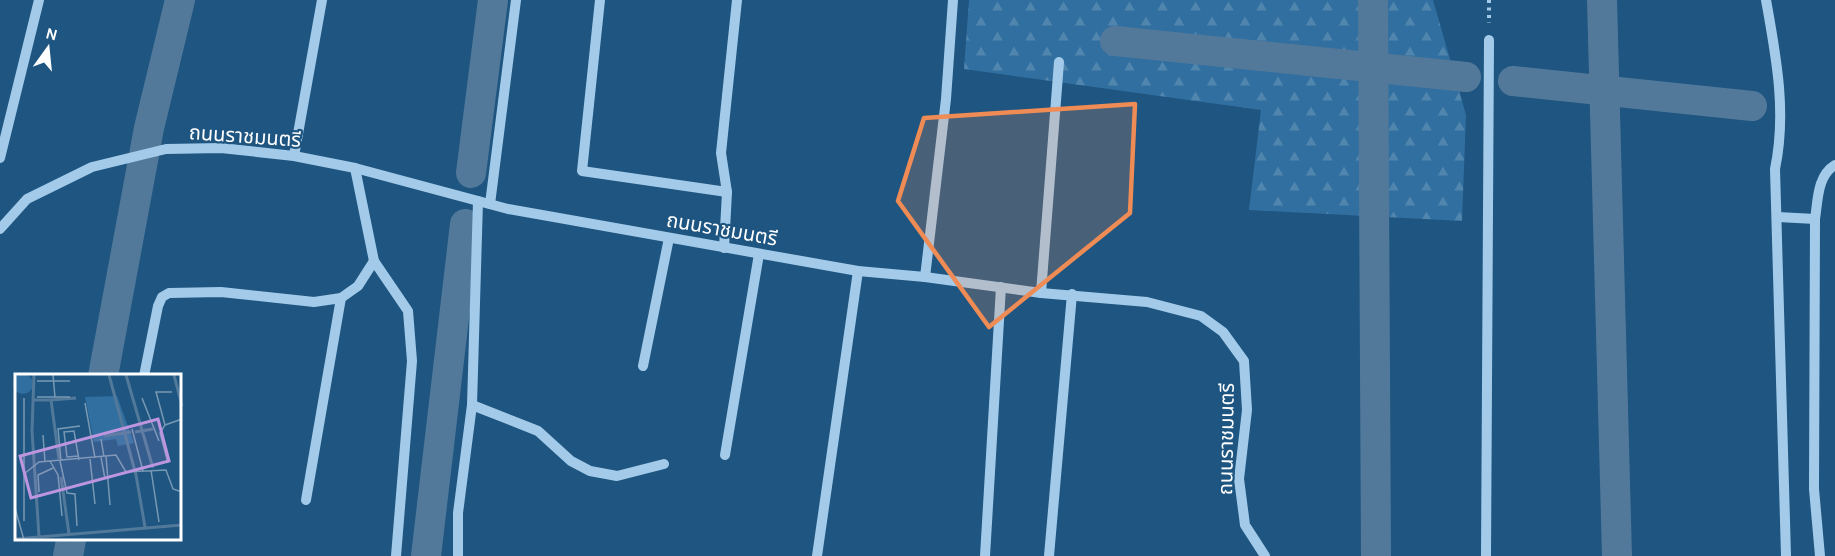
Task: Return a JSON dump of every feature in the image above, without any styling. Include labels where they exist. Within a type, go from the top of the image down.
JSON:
[{"type":"street","points":[[0,158],[39,0]]},
{"type":"street","points":[[294,156],[322,0]]},
{"type":"street","points":[[490,204],[516,0]]},
{"type":"street","points":[[600,0],[582,171],[727,192]]},
{"type":"street","points":[[724,248],[727,192],[721,153],[737,0]]},
{"type":"street","points":[[925,276],[946,99],[953,0]]},
{"type":"street","points":[[1766,0],[1780,77],[1780,144],[1775,169],[1786,556]]},
{"type":"street","points":[[1486,556],[1489,40]]},
{"type":"street","points":[[1041,293],[1059,62]]},
{"type":"street","name":"ถนนราชมนตรี","points":[[0,229],[27,199],[60,181],[118,159],[166,149],[221,148],[294,156],[355,168],[490,204],[858,271],[925,276],[1041,293],[1147,302],[1201,315],[1223,332],[1244,361],[1247,410],[1239,478],[1245,525],[1265,556]]},
{"type":"street","points":[[1820,556],[1814,489],[1815,219],[1821,183],[1826,171],[1835,165]]},
{"type":"street","points":[[355,168],[374,261],[408,311],[412,336],[412,361],[396,556]]},
{"type":"street","points":[[458,556],[458,513],[472,405],[478,201]]},
{"type":"street","points":[[1777,217],[1815,219]]},
{"type":"street","points":[[644,366],[669,238]]},
{"type":"street","points":[[725,455],[759,254]]},
{"type":"street","points":[[144,374],[158,306],[162,297],[169,294],[221,292],[314,302],[341,298],[358,286],[374,261]]},
{"type":"street","points":[[818,556],[858,271]]},
{"type":"street","points":[[985,556],[1001,287]]},
{"type":"street","points":[[1049,556],[1072,294]]},
{"type":"street","points":[[306,500],[341,298]]},
{"type":"street","points":[[472,405],[538,431],[571,461],[590,471],[617,476],[664,464]]},
{"type":"highlighted area","points":[[1135,104],[1130,213],[989,327],[898,201],[924,118]]},
{"type":"green space","points":[[969,0],[1433,0],[1466,115],[1462,221],[1249,210],[1261,110],[964,69]]},
{"type":"waterway","points":[[103,374],[149,128],[180,0]]},
{"type":"waterway","points":[[471,173],[493,0]]},
{"type":"waterway","points":[[1373,0],[1376,556]]},
{"type":"waterway","points":[[1602,0],[1617,556]]},
{"type":"waterway","points":[[1115,41],[1466,77]]},
{"type":"waterway","points":[[1513,81],[1752,106]]},
{"type":"waterway","points":[[426,556],[465,224]]},
{"type":"waterway","points":[[68,556],[71,541]]}]
